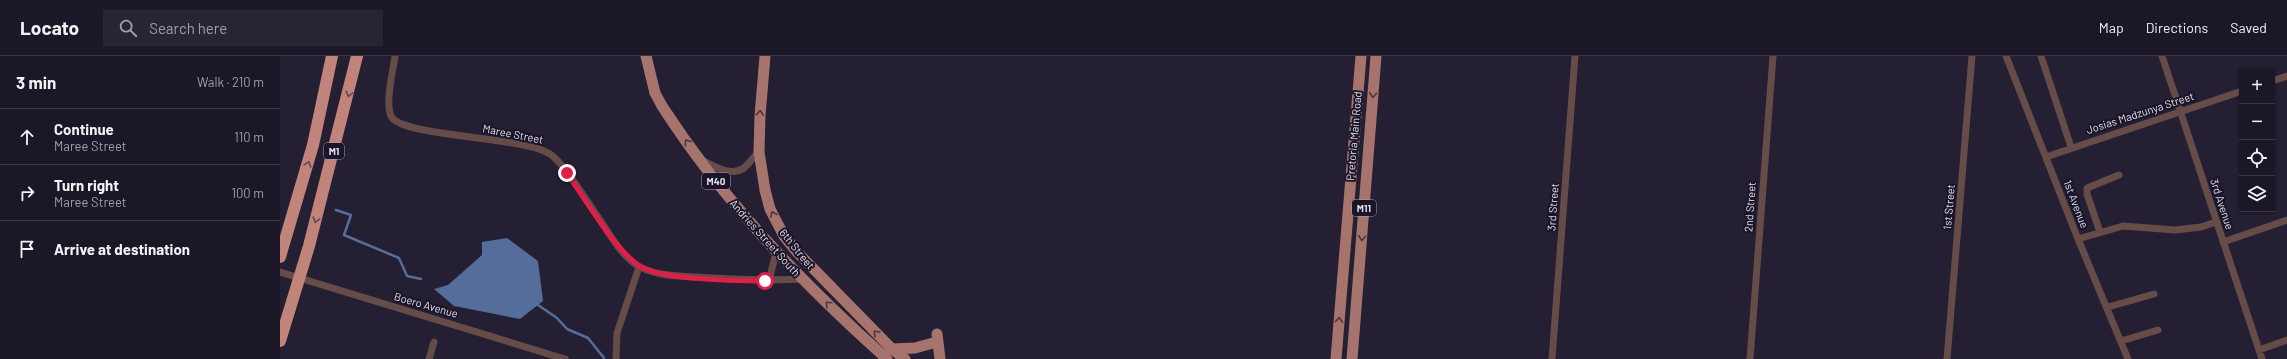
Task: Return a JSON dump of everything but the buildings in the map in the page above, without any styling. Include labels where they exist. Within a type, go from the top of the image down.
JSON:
[{"type":"highway","name":"M1","points":[[280,257],[313,145],[332,56]]},
{"type":"highway","name":"M1","points":[[280,341],[309,246],[357,57]]},
{"type":"main road","name":"Andries Street South","points":[[646,56],[655,93],[672,121],[736,208],[802,279],[874,348],[890,354]]},
{"type":"main road","name":"6th Street","points":[[765,56],[760,116],[759,152],[764,190],[770,209],[784,236],[811,267],[890,354],[905,359]]},
{"type":"main road","name":"Pretoria Main Road","points":[[1336,359],[1361,56]]},
{"type":"main road","name":"Pretoria Main Road","points":[[1352,359],[1376,56]]},
{"type":"main road","points":[[890,354],[915,348],[935,338],[940,359]]},
{"type":"main road","points":[[874,348],[875,359]]},
{"type":"street","name":"Maree Street","points":[[395,56],[389,104],[390,114],[395,121],[410,127],[524,145],[552,154],[613,238],[639,266]]},
{"type":"street","name":"3rd Street","points":[[1552,359],[1576,56]]},
{"type":"street","name":"2nd Street","points":[[1750,359],[1773,56]]},
{"type":"street","name":"1st Street","points":[[1947,359],[1972,56]]},
{"type":"street","name":"1st Avenue","points":[[2006,56],[2078,239],[2108,307],[2128,359]]},
{"type":"street","points":[[2041,56],[2072,147]]},
{"type":"street","name":"3rd Avenue","points":[[2162,56],[2262,359]]},
{"type":"street","points":[[2275,80],[2287,76]]},
{"type":"street","name":"Josias Madzunya Street","points":[[2046,157],[2239,92]]},
{"type":"street","points":[[700,160],[728,171],[736,171],[743,168],[759,152]]},
{"type":"street","points":[[2100,232],[2087,194],[2087,188],[2119,175]]},
{"type":"street","points":[[2223,242],[2287,220]]},
{"type":"street","points":[[2078,239],[2129,225],[2160,230],[2185,230],[2216,222]]},
{"type":"street","points":[[769,281],[776,252]]},
{"type":"street","points":[[616,359],[617,333],[639,266],[665,274],[769,281],[802,279]]},
{"type":"street","name":"Boero Avenue","points":[[280,272],[565,359]]},
{"type":"street","points":[[2108,307],[2154,294]]},
{"type":"street","points":[[2122,341],[2158,330]]},
{"type":"street","points":[[2259,350],[2287,340]]},
{"type":"street","points":[[429,359],[434,342]]},
{"type":"water","points":[[507,238],[538,261],[543,301],[520,319],[454,306],[434,289],[448,285],[482,255],[482,242]]},
{"type":"waterway","points":[[336,210],[351,215],[344,235],[399,258],[407,276],[421,279]]},
{"type":"waterway","points":[[538,305],[557,318],[567,329],[588,338],[604,358]]},
{"type":"route","points":[[567,173],[613,238],[639,266],[656,273],[765,281]]}]
